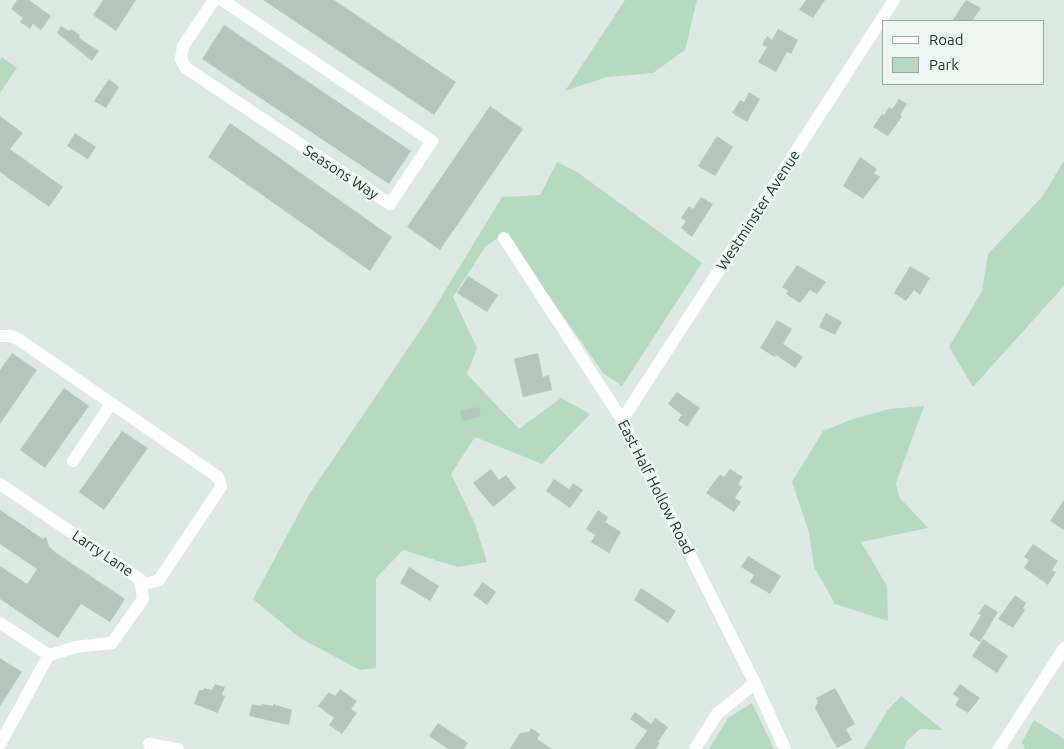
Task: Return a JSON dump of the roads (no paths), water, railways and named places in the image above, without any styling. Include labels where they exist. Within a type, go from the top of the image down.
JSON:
[{"type":"street","name":"Seasons Way","points":[[214,0],[183,46],[180,59],[186,68],[390,204],[432,141],[222,0]]},
{"type":"street","name":"Westminster Avenue","points":[[622,420],[894,0]]},
{"type":"street","name":"East Half Hollow Road","points":[[504,238],[622,420],[755,683],[785,749]]},
{"type":"street","points":[[0,336],[11,336],[18,339],[218,477],[221,482],[221,487],[159,580],[141,586]]},
{"type":"street","points":[[73,461],[111,404]]},
{"type":"street","name":"Larry Lane","points":[[0,484],[140,578],[143,599],[112,643],[76,647],[49,655]]},
{"type":"street","points":[[0,623],[49,655],[0,744]]},
{"type":"street","points":[[999,749],[1064,648]]},
{"type":"street","points":[[695,749],[717,714],[755,683]]},
{"type":"street","points":[[149,744],[178,749]]}]
